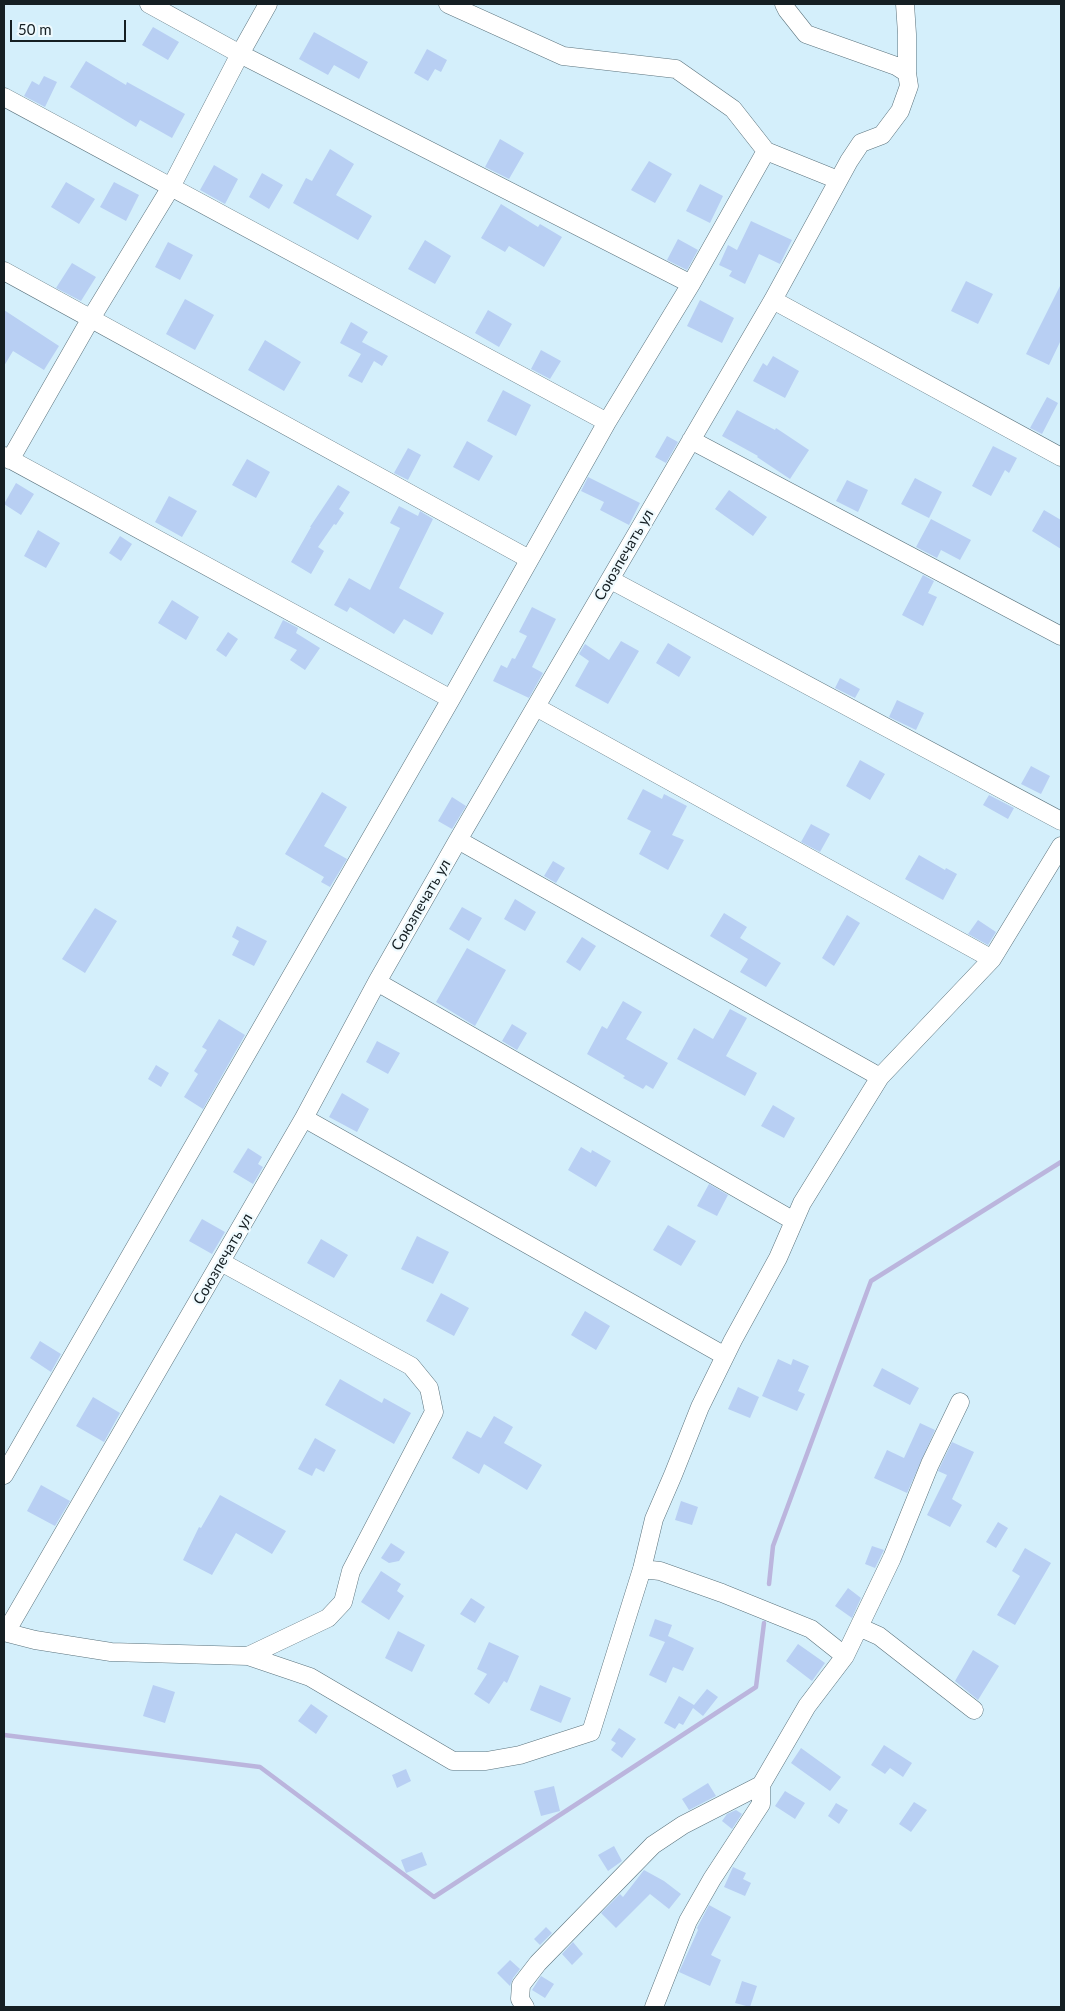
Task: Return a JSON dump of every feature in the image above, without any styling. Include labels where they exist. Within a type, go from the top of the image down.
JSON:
[{"type":"street","points":[[150,4],[240,54],[692,284]]},
{"type":"street","points":[[268,4],[171,188],[7,458],[451,699]]},
{"type":"street","points":[[448,4],[563,56],[676,69],[733,109],[766,151],[838,180]]},
{"type":"street","points":[[784,4],[806,34],[896,66],[907,73]]},
{"type":"street","name":"Союзпечать ул","points":[[4,1637],[304,1118],[377,982],[458,840],[773,300],[838,180],[861,143],[882,136],[900,111],[909,86],[905,4]]},
{"type":"street","points":[[4,97],[607,422]]},
{"type":"street","points":[[4,1475],[451,699],[607,422],[692,284],[766,151]]},
{"type":"street","points":[[4,271],[90,320],[529,559]]},
{"type":"street","points":[[773,300],[1061,457]]},
{"type":"street","points":[[691,440],[1061,636]]},
{"type":"street","points":[[611,580],[1061,821]]},
{"type":"street","points":[[536,707],[992,958]]},
{"type":"street","points":[[458,840],[880,1077]]},
{"type":"street","points":[[4,1637],[112,1652],[248,1656],[310,1677],[453,1761],[486,1761],[520,1755],[591,1732],[642,1569],[654,1519],[700,1406],[778,1258],[802,1202],[880,1077],[992,958],[1061,846]]},
{"type":"street","points":[[377,982],[794,1221]]},
{"type":"street","points":[[304,1118],[725,1356]]},
{"type":"street","points":[[221,1262],[411,1366],[429,1388],[434,1412],[351,1571],[343,1602],[328,1618],[248,1656]]},
{"type":"street","points":[[654,2007],[688,1921],[712,1879],[762,1804],[761,1786],[807,1706],[845,1656],[892,1558],[930,1464],[960,1402]]},
{"type":"street","points":[[642,1569],[660,1571],[811,1628],[845,1656]]},
{"type":"street","points":[[859,1627],[879,1636],[974,1710]]},
{"type":"street","points":[[525,2007],[520,1999],[521,1986],[538,1963],[652,1845],[683,1825],[761,1786]]},
{"type":"building","points":[[153,27],[179,42],[168,60],[142,45]]},
{"type":"building","points":[[314,32],[368,62],[359,79],[334,65],[328,75],[299,59]]},
{"type":"building","points":[[427,49],[447,60],[441,72],[435,69],[428,81],[414,73]]},
{"type":"building","points":[[86,61],[126,85],[127,82],[185,114],[172,138],[140,120],[136,127],[70,87]]},
{"type":"building","points":[[44,76],[57,82],[45,107],[24,96],[32,81],[39,85]]},
{"type":"building","points":[[500,139],[524,153],[509,179],[485,167]]},
{"type":"building","points":[[330,149],[354,164],[336,195],[372,216],[358,240],[293,203],[306,178],[312,181]]},
{"type":"building","points":[[649,161],[672,174],[655,203],[631,190]]},
{"type":"building","points":[[214,165],[238,179],[225,204],[200,190]]},
{"type":"building","points":[[262,173],[283,185],[269,209],[249,197]]},
{"type":"building","points":[[66,182],[95,199],[79,224],[51,207]]},
{"type":"building","points":[[114,182],[139,195],[126,221],[100,207]]},
{"type":"building","points":[[700,184],[723,196],[710,223],[686,211]]},
{"type":"building","points":[[501,204],[538,227],[540,224],[562,237],[544,267],[509,246],[505,252],[481,238]]},
{"type":"building","points":[[751,221],[792,240],[780,264],[759,254],[745,284],[729,276],[732,271],[719,265],[728,245],[737,250]]},
{"type":"building","points":[[678,239],[698,250],[687,270],[667,260]]},
{"type":"building","points":[[425,240],[451,256],[435,284],[408,269]]},
{"type":"building","points":[[168,242],[193,255],[180,280],[155,267]]},
{"type":"building","points":[[72,263],[96,277],[81,301],[56,288]]},
{"type":"building","points":[[966,281],[993,294],[978,324],[951,311]]},
{"type":"building","points":[[1061,284],[1061,340],[1049,365],[1026,354]]},
{"type":"building","points":[[185,299],[214,315],[195,350],[166,334]]},
{"type":"building","points":[[700,300],[734,318],[722,343],[687,326]]},
{"type":"building","points":[[4,310],[59,346],[44,370],[13,351],[4,366]]},
{"type":"building","points":[[488,310],[512,324],[499,347],[475,333]]},
{"type":"building","points":[[351,322],[368,332],[362,342],[388,356],[382,366],[374,361],[362,383],[348,376],[361,354],[340,343]]},
{"type":"building","points":[[265,340],[301,362],[284,391],[248,370]]},
{"type":"building","points":[[541,350],[561,361],[550,379],[531,369]]},
{"type":"building","points":[[773,356],[799,371],[785,398],[753,381],[763,363],[767,366]]},
{"type":"building","points":[[503,390],[531,405],[516,436],[487,421]]},
{"type":"building","points":[[1047,397],[1058,403],[1042,434],[1030,428]]},
{"type":"building","points":[[737,410],[775,430],[776,428],[809,450],[790,479],[758,456],[722,436]]},
{"type":"building","points":[[667,436],[678,442],[666,463],[655,457]]},
{"type":"building","points":[[467,441],[493,456],[479,481],[453,467]]},
{"type":"building","points":[[993,446],[1017,458],[1009,473],[1005,470],[991,496],[972,486]]},
{"type":"building","points":[[408,448],[421,455],[408,480],[394,473]]},
{"type":"building","points":[[247,459],[270,472],[256,498],[232,485]]},
{"type":"building","points":[[588,477],[640,503],[629,525],[600,510],[604,502],[581,491]]},
{"type":"building","points":[[915,478],[942,492],[929,518],[901,504]]},
{"type":"building","points":[[847,480],[868,490],[858,512],[836,501]]},
{"type":"building","points":[[16,483],[34,494],[21,515],[4,504]]},
{"type":"building","points":[[338,485],[350,492],[339,509],[344,513],[318,547],[324,551],[311,574],[291,562],[310,527]]},
{"type":"building","points":[[729,490],[767,517],[753,536],[715,509]]},
{"type":"building","points":[[169,496],[197,511],[182,537],[155,522]]},
{"type":"building","points":[[399,506],[418,516],[420,511],[433,519],[399,588],[444,613],[432,635],[404,619],[394,634],[350,607],[347,612],[334,605],[349,578],[370,590],[400,528],[390,523]]},
{"type":"building","points":[[1044,510],[1061,520],[1061,549],[1032,531]]},
{"type":"building","points":[[931,519],[971,540],[960,560],[941,550],[937,558],[916,547]]},
{"type":"building","points":[[38,530],[60,543],[46,568],[24,556]]},
{"type":"building","points":[[120,536],[132,544],[121,561],[109,553]]},
{"type":"building","points":[[923,575],[934,581],[928,593],[937,597],[923,626],[902,615]]},
{"type":"building","points":[[172,600],[199,617],[186,640],[158,623]]},
{"type":"building","points":[[532,607],[556,619],[532,667],[543,673],[529,698],[493,681],[501,665],[507,668],[512,658],[515,659],[527,636],[519,632]]},
{"type":"building","points":[[283,620],[298,628],[296,633],[320,648],[305,670],[290,660],[297,650],[274,638]]},
{"type":"building","points":[[228,632],[238,639],[226,657],[216,650]]},
{"type":"building","points":[[621,641],[639,651],[608,704],[575,686],[589,661],[579,654],[585,644],[609,660]]},
{"type":"building","points":[[668,643],[691,657],[679,677],[656,663]]},
{"type":"building","points":[[840,678],[860,689],[855,698],[835,688]]},
{"type":"building","points":[[897,700],[924,713],[916,730],[889,717]]},
{"type":"building","points":[[860,760],[885,774],[870,800],[846,786]]},
{"type":"building","points":[[1031,766],[1050,776],[1041,794],[1021,784]]},
{"type":"building","points":[[643,789],[662,799],[664,794],[687,806],[672,835],[684,840],[668,870],[639,854],[651,831],[627,819]]},
{"type":"building","points":[[322,792],[347,807],[324,846],[347,859],[330,887],[321,882],[324,877],[285,854]]},
{"type":"building","points":[[989,795],[1014,808],[1008,819],[983,805]]},
{"type":"building","points":[[452,797],[466,806],[452,829],[438,821]]},
{"type":"building","points":[[811,824],[830,834],[820,852],[801,842]]},
{"type":"building","points":[[919,855],[945,870],[946,868],[957,874],[943,900],[905,879]]},
{"type":"building","points":[[553,861],[565,868],[556,883],[544,876]]},
{"type":"building","points":[[515,899],[536,912],[525,931],[504,919]]},
{"type":"building","points":[[462,907],[482,918],[469,941],[449,929]]},
{"type":"building","points":[[95,908],[117,921],[85,973],[62,959]]},
{"type":"building","points":[[724,913],[747,927],[740,938],[781,963],[766,987],[740,972],[748,959],[710,936]]},
{"type":"building","points":[[847,915],[860,923],[834,966],[822,958]]},
{"type":"building","points":[[978,920],[996,932],[988,945],[968,934]]},
{"type":"building","points":[[237,926],[267,941],[254,966],[232,955],[239,941],[232,937]]},
{"type":"building","points":[[582,937],[596,946],[580,971],[566,962]]},
{"type":"building","points":[[467,948],[506,970],[475,1026],[436,1002]]},
{"type":"building","points":[[623,1001],[642,1012],[626,1039],[668,1063],[653,1089],[646,1085],[643,1089],[587,1054],[602,1026],[607,1029]]},
{"type":"building","points":[[730,1009],[747,1018],[726,1056],[757,1073],[745,1096],[677,1059],[694,1028],[713,1039]]},
{"type":"building","points":[[219,1019],[245,1035],[203,1109],[184,1097],[198,1074],[194,1071],[207,1050],[202,1047]]},
{"type":"building","points":[[512,1024],[527,1033],[517,1050],[502,1041]]},
{"type":"building","points":[[377,1041],[400,1053],[388,1074],[366,1062]]},
{"type":"building","points":[[156,1065],[169,1073],[161,1087],[148,1079]]},
{"type":"building","points":[[342,1093],[369,1109],[357,1132],[329,1117]]},
{"type":"building","points":[[773,1105],[795,1118],[784,1138],[761,1126]]},
{"type":"building","points":[[581,1147],[591,1153],[592,1150],[611,1161],[596,1187],[568,1170]]},
{"type":"building","points":[[248,1148],[262,1157],[258,1164],[263,1167],[253,1184],[233,1172]]},
{"type":"building","points":[[709,1184],[728,1195],[717,1216],[697,1206]]},
{"type":"building","points":[[202,1219],[225,1232],[212,1254],[189,1241]]},
{"type":"building","points":[[668,1225],[696,1241],[681,1266],[653,1250]]},
{"type":"building","points":[[417,1236],[449,1252],[433,1284],[401,1269]]},
{"type":"building","points":[[321,1239],[348,1255],[334,1278],[307,1263]]},
{"type":"building","points":[[441,1293],[469,1308],[454,1336],[426,1321]]},
{"type":"building","points":[[585,1311],[610,1326],[596,1350],[571,1335]]},
{"type":"building","points":[[40,1341],[61,1354],[51,1372],[30,1358]]},
{"type":"building","points":[[778,1359],[791,1365],[793,1359],[809,1366],[798,1391],[805,1394],[797,1411],[762,1396]]},
{"type":"building","points":[[882,1368],[919,1388],[910,1405],[873,1386]]},
{"type":"building","points":[[340,1379],[382,1403],[384,1398],[411,1413],[394,1444],[325,1405]]},
{"type":"building","points":[[738,1387],[759,1397],[750,1418],[728,1409]]},
{"type":"building","points":[[93,1397],[120,1413],[104,1442],[76,1426]]},
{"type":"building","points":[[494,1416],[513,1427],[504,1443],[542,1465],[527,1490],[484,1464],[479,1474],[452,1458],[467,1431],[481,1438]]},
{"type":"building","points":[[920,1423],[935,1430],[907,1493],[874,1478],[887,1450],[904,1458]]},
{"type":"building","points":[[315,1438],[336,1450],[324,1472],[316,1468],[312,1476],[298,1469]]},
{"type":"building","points":[[952,1442],[974,1452],[952,1499],[962,1505],[950,1527],[927,1515],[947,1475],[938,1471]]},
{"type":"building","points":[[41,1485],[70,1501],[55,1526],[27,1511]]},
{"type":"building","points":[[220,1495],[286,1531],[272,1554],[236,1533],[212,1575],[183,1560],[199,1527],[201,1528]]},
{"type":"building","points":[[681,1501],[698,1507],[692,1525],[675,1520]]},
{"type":"building","points":[[998,1522],[1008,1528],[996,1548],[986,1542]]},
{"type":"building","points":[[391,1543],[405,1552],[399,1561],[389,1563],[381,1558]]},
{"type":"building","points":[[872,1546],[884,1550],[875,1568],[865,1564]]},
{"type":"building","points":[[1025,1548],[1051,1563],[1015,1625],[997,1615],[1020,1576],[1012,1571]]},
{"type":"building","points":[[381,1571],[401,1584],[397,1591],[404,1596],[389,1620],[361,1602]]},
{"type":"building","points":[[848,1588],[861,1598],[852,1618],[835,1606]]},
{"type":"building","points":[[471,1598],[485,1607],[475,1623],[460,1614]]},
{"type":"building","points":[[655,1619],[672,1625],[668,1636],[694,1648],[683,1671],[673,1667],[666,1683],[649,1675],[665,1642],[649,1636]]},
{"type":"building","points":[[398,1631],[425,1645],[412,1672],[385,1658]]},
{"type":"building","points":[[489,1642],[519,1656],[507,1683],[504,1681],[489,1704],[474,1694],[487,1674],[477,1669]]},
{"type":"building","points":[[798,1644],[825,1663],[812,1681],[786,1661]]},
{"type":"building","points":[[973,1650],[999,1666],[978,1700],[955,1681]]},
{"type":"building","points":[[153,1685],[175,1692],[165,1723],[143,1716]]},
{"type":"building","points":[[540,1685],[571,1698],[561,1723],[530,1710]]},
{"type":"building","points":[[707,1689],[718,1697],[703,1716],[693,1708],[683,1725],[679,1723],[675,1729],[664,1723],[679,1696],[694,1705]]},
{"type":"building","points":[[311,1704],[328,1716],[316,1734],[298,1721]]},
{"type":"building","points":[[619,1728],[636,1739],[622,1758],[611,1750],[616,1743],[611,1740]]},
{"type":"building","points":[[884,1745],[912,1763],[903,1777],[890,1768],[885,1774],[871,1765]]},
{"type":"building","points":[[801,1748],[841,1777],[830,1791],[791,1763]]},
{"type":"building","points":[[406,1769],[411,1781],[397,1788],[392,1775]]},
{"type":"building","points":[[708,1783],[716,1796],[689,1810],[682,1799]]},
{"type":"building","points":[[554,1786],[560,1811],[541,1816],[534,1791]]},
{"type":"building","points":[[785,1791],[805,1803],[795,1819],[775,1806]]},
{"type":"building","points":[[914,1802],[927,1810],[911,1832],[899,1824]]},
{"type":"building","points":[[836,1803],[848,1810],[839,1824],[828,1816]]},
{"type":"building","points":[[736,1810],[742,1814],[732,1829],[722,1821],[727,1814]]},
{"type":"building","points":[[614,1846],[622,1861],[608,1871],[598,1855]]},
{"type":"building","points":[[422,1852],[427,1865],[406,1873],[401,1860]]},
{"type":"building","points":[[733,1867],[746,1873],[743,1879],[751,1883],[745,1896],[724,1887]]},
{"type":"building","points":[[644,1870],[664,1881],[681,1894],[669,1909],[650,1894],[616,1928],[601,1913],[620,1894],[623,1897]]},
{"type":"building","points":[[709,1905],[731,1917],[711,1955],[721,1960],[710,1986],[679,1972],[698,1930],[697,1928]]},
{"type":"building","points":[[546,1927],[552,1933],[540,1945],[534,1939]]},
{"type":"building","points":[[573,1942],[583,1954],[572,1965],[562,1954]]},
{"type":"building","points":[[510,1960],[520,1969],[510,1986],[497,1973]]},
{"type":"building","points":[[541,1976],[554,1984],[545,1998],[532,1990]]},
{"type":"building","points":[[742,1981],[757,1986],[750,2007],[735,2003]]},
{"type":"waterway","points":[[769,1584],[773,1546],[871,1281],[1061,1162]]},
{"type":"waterway","points":[[4,1735],[260,1767],[434,1897],[756,1687],[764,1623]]}]
